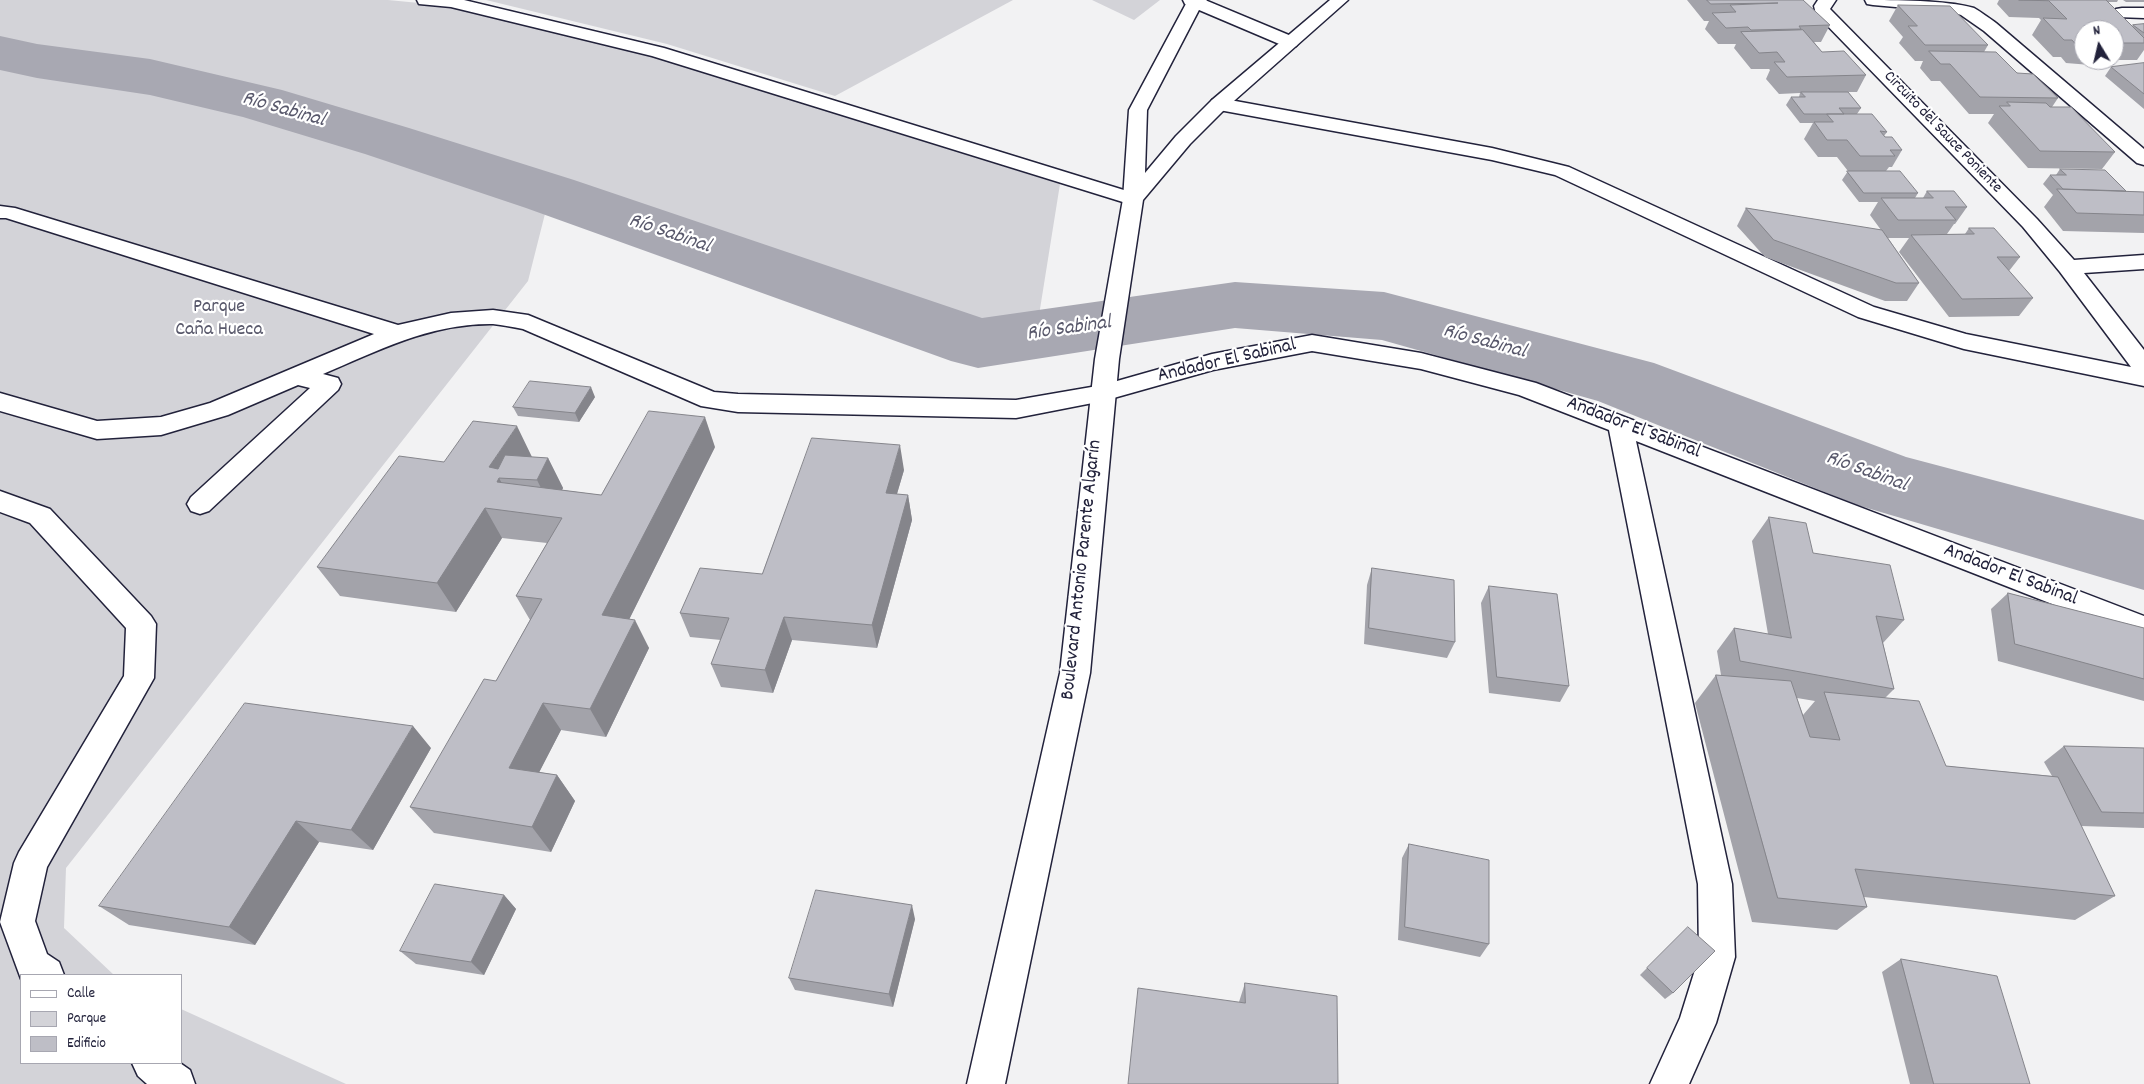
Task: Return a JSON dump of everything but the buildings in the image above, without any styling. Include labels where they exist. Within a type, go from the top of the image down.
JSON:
[{"type":"street","points":[[425,0],[451,2],[658,52],[1132,204],[1183,140],[1219,104],[1340,0]]},
{"type":"street","name":"Circuito del Sauce Poniente","points":[[1828,0],[1822,6],[1822,10],[2030,224],[2068,267],[2144,367]]},
{"type":"street","points":[[1873,0],[1953,7],[1967,11],[1990,26],[2144,159]]},
{"type":"street","points":[[1195,1],[1290,42]]},
{"type":"street","name":"Boulevard Antonio Parente Algarín","points":[[986,1084],[1075,673],[1107,359],[1132,204],[1138,110],[1195,1]]},
{"type":"street","points":[[2122,13],[2144,13]]},
{"type":"street","points":[[1219,104],[1492,154],[1562,171],[1866,312],[1964,341],[2144,378]]},
{"type":"street","points":[[0,212],[8,212],[397,333]]},
{"type":"street","points":[[2068,267],[2144,262]]},
{"type":"street","name":"Andador El Sabinal","points":[[0,402],[98,430],[161,426],[220,409],[397,333],[451,320],[493,316],[528,322],[710,400],[738,403],[1016,409],[1103,392],[1212,362],[1312,343],[1440,366],[1527,389],[2144,628]]},
{"type":"street","points":[[200,504],[329,384],[297,376]]},
{"type":"street","points":[[1620,424],[1715,884],[1717,957],[1697,1023],[1669,1084]]},
{"type":"street","points":[[0,501],[40,516],[141,624],[140,678],[31,863],[17,921],[34,966],[45,974]]},
{"type":"street","points":[[152,1064],[176,1084]]},
{"type":"green space","name":"Parque Caña Hueca","points":[[0,0],[388,0],[440,5],[647,55],[1060,184],[1036,334],[978,343],[550,194],[528,281],[66,868],[64,928],[113,974],[20,974],[20,1064],[182,1064],[182,1009],[346,1084],[0,1084]]},
{"type":"green space","points":[[486,0],[1013,0],[835,96],[667,44]]},
{"type":"green space","points":[[1092,0],[1160,0],[1134,20]]},
{"type":"waterway","name":"Río Sabinal","points":[[0,53],[37,61],[150,77],[261,103],[387,141],[550,194],[978,343],[1235,305],[1384,316],[1626,382],[1887,483],[2144,555]]}]
